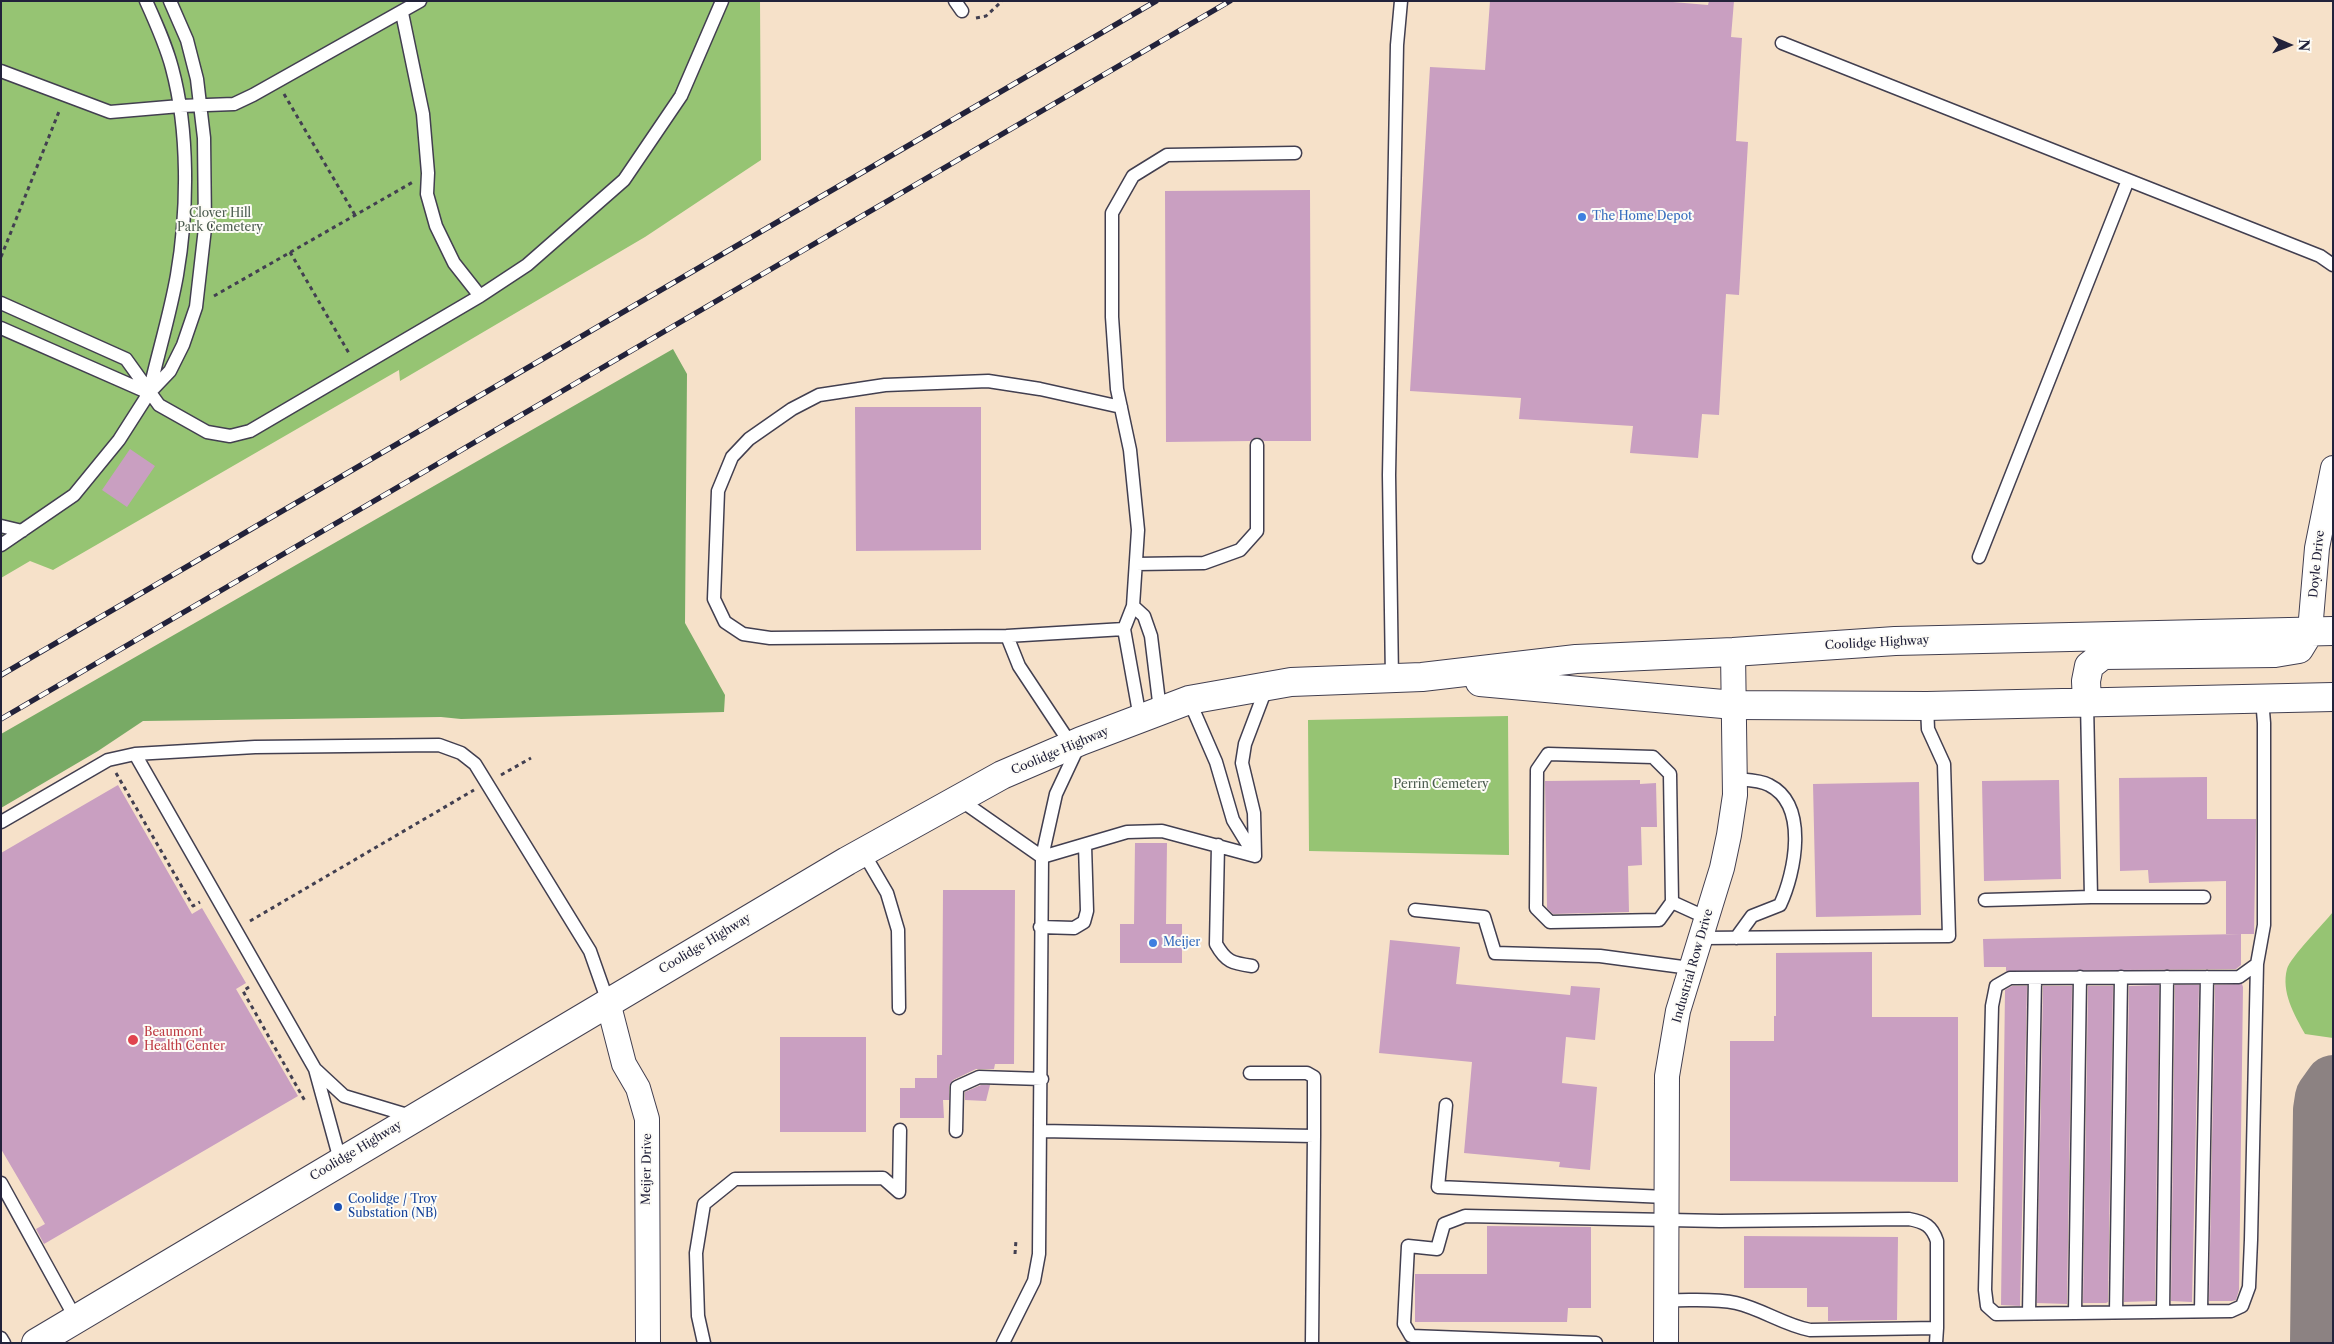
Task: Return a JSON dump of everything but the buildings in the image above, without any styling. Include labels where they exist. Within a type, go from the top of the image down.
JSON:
[{"type":"main road","name":"Coolidge Highway","points":[[36,1343],[340,1160],[862,852],[1002,775],[1150,714],[1189,700],[1267,685],[1422,677],[1576,660],[1895,641],[2322,631]]},
{"type":"main road","points":[[2087,703],[2086,682],[2089,666],[2103,655],[2275,653],[2299,649],[2322,631]]},
{"type":"main road","name":"Coolidge Highway","points":[[1422,677],[1734,704],[1927,706],[2333,698]]},
{"type":"street","name":"Doyle Drive","points":[[2322,631],[2317,548],[2333,468]]},
{"type":"street","name":"Industrial Row Drive","points":[[1666,1343],[1668,1076],[1678,1011],[1704,928],[1729,836],[1735,779],[1733,652]]},
{"type":"street","name":"Meijer Drive","points":[[608,1002],[624,1064],[638,1088],[647,1119],[648,1343]]},
{"type":"lane","points":[[146,1],[162,36],[172,68],[180,106],[185,193],[177,274],[149,392]]},
{"type":"lane","points":[[1,544],[74,495],[120,440],[149,392],[170,371],[183,346],[196,307],[202,267],[206,185],[201,106],[188,40],[170,1]]},
{"type":"lane","points":[[1,71],[110,112],[234,104],[402,13],[420,1]]},
{"type":"lane","points":[[1,303],[126,359],[159,405],[207,432],[230,436],[250,431],[480,296],[527,265],[624,180],[681,96],[722,1]]},
{"type":"lane","points":[[1392,679],[1390,465],[1397,45],[1401,1]]},
{"type":"lane","points":[[402,13],[423,114],[428,194],[436,226],[454,263],[480,296]]},
{"type":"lane","points":[[1782,43],[2320,256],[2333,266]]},
{"type":"lane","points":[[1150,714],[1124,629],[1133,606],[1138,530],[1132,470],[1118,390],[1112,316],[1112,213],[1133,176],[1167,156],[1295,153]]},
{"type":"lane","points":[[1979,557],[2128,180]]},
{"type":"lane","points":[[1,328],[149,392]]},
{"type":"lane","points":[[1121,407],[1040,389],[988,381],[885,385],[819,395],[792,409],[750,439],[732,456],[718,491],[714,599],[725,622],[743,634],[770,638],[1007,636],[1124,629]]},
{"type":"lane","points":[[1136,564],[1204,563],[1240,550],[1258,531],[1257,446]]},
{"type":"lane","points":[[1,526],[22,531]]},
{"type":"lane","points":[[1133,606],[1144,616],[1151,636],[1150,714]]},
{"type":"lane","points":[[1003,1343],[1034,1281],[1039,1254],[1042,1079],[1040,927],[1042,857],[1056,794],[1076,744],[1019,666],[1007,636]]},
{"type":"lane","points":[[1255,856],[1254,812],[1242,763],[1246,744],[1267,685]]},
{"type":"lane","points":[[2257,964],[2239,977],[2010,978],[1996,986],[1992,1006],[1986,1290],[1987,1306],[1996,1314],[2230,1311],[2242,1306],[2249,1286],[2257,964],[2264,925],[2264,723],[2262,699]]},
{"type":"lane","points":[[1189,700],[1216,762],[1233,820],[1255,856]]},
{"type":"lane","points":[[2087,703],[2091,897]]},
{"type":"lane","points":[[1672,902],[1704,928],[1736,938],[1949,936],[1944,764],[1928,729],[1927,706]]},
{"type":"lane","points":[[1,822],[108,760],[135,754],[254,747],[439,745],[461,753],[475,764],[590,951],[608,1002]]},
{"type":"lane","points":[[135,754],[315,1069],[340,1160]]},
{"type":"lane","points":[[1548,754],[1653,758],[1670,774],[1672,902],[1659,920],[1550,922],[1536,908],[1536,770],[1548,754]]},
{"type":"lane","points":[[1735,779],[1769,785],[1787,799],[1794,819],[1794,838],[1788,888],[1780,905],[1752,916],[1736,938]]},
{"type":"lane","points":[[959,800],[1042,857]]},
{"type":"lane","points":[[1042,857],[1127,832],[1162,831],[1255,856]]},
{"type":"lane","points":[[1040,927],[1074,928],[1084,922],[1087,911],[1085,845]]},
{"type":"lane","points":[[1218,845],[1216,944],[1223,957],[1233,963],[1252,966]]},
{"type":"lane","points":[[862,852],[887,893],[898,930],[899,1008]]},
{"type":"lane","points":[[1985,900],[2091,897],[2204,897]]},
{"type":"lane","points":[[1415,910],[1484,917],[1495,953],[1600,956],[1690,968]]},
{"type":"lane","points":[[2116,1312],[2121,977]]},
{"type":"lane","points":[[2163,1312],[2167,977]]},
{"type":"lane","points":[[2201,1311],[2207,977]]},
{"type":"lane","points":[[2029,1314],[2035,978]]},
{"type":"lane","points":[[2075,1313],[2080,978]]},
{"type":"lane","points":[[315,1069],[344,1096],[414,1117]]},
{"type":"lane","points":[[1250,1073],[1307,1073],[1314,1077],[1312,1343]]},
{"type":"lane","points":[[956,1131],[956,1087],[979,1077],[1042,1079]]},
{"type":"lane","points":[[1446,1105],[1438,1187],[1666,1197]]},
{"type":"lane","points":[[704,1343],[698,1316],[696,1252],[704,1204],[736,1179],[883,1178],[898,1192],[900,1130]]},
{"type":"lane","points":[[1041,1131],[1314,1136]]},
{"type":"lane","points":[[1,1183],[76,1319]]},
{"type":"lane","points":[[1596,1343],[1411,1336],[1404,1324],[1408,1246],[1437,1248],[1444,1224],[1465,1216],[1666,1220],[1901,1218],[1926,1224],[1933,1229],[1938,1243],[1936,1343]]},
{"type":"lane","points":[[1666,1300],[1720,1301],[1738,1304],[1791,1326],[1810,1330],[1937,1328]]},
{"type":"lane","points":[[1,1338],[4,1343]]},
{"type":"path","points":[[958,6],[968,16],[980,18],[1002,1]]},
{"type":"path","points":[[276,81],[355,215]]},
{"type":"path","points":[[1,257],[66,95]]},
{"type":"path","points":[[196,307],[428,173]]},
{"type":"path","points":[[290,252],[357,368]]},
{"type":"path","points":[[250,921],[531,758]]},
{"type":"path","points":[[108,760],[193,906],[202,901],[206,908]]},
{"type":"path","points":[[252,985],[243,991],[308,1106]]},
{"type":"path","points":[[1015,1254],[1016,1240]]},
{"type":"green space","name":"Clover Hill Park Cemetery","points":[[1,1],[760,1],[761,160],[645,237],[400,381],[399,370],[53,570],[30,561],[1,578]]},
{"type":"green space","points":[[673,349],[687,374],[685,623],[725,695],[724,712],[461,719],[441,717],[143,721],[98,751],[1,808],[1,734]]},
{"type":"green space","name":"Perrin Cemetery","points":[[1508,716],[1509,855],[1309,851],[1308,720]]},
{"type":"green space","points":[[2333,912],[2333,1038],[2305,1034],[2290,1003],[2287,994],[2286,978],[2289,964]]},
{"type":"green space","points":[[2333,1139],[2333,1338],[2330,1314]]},
{"type":"taxiway","points":[[2318,1343],[2321,1110],[2323,1097],[2333,1083]]},
{"type":"railway","points":[[1,675],[1156,1]]},
{"type":"railway","points":[[1,719],[1230,1]]},
{"type":"place","name":"The Home Depot","points":[[1582,217]]},
{"type":"place","name":"Meijer","points":[[1153,943]]},
{"type":"place","name":"Beaumont Health Center","points":[[133,1040]]},
{"type":"place","name":"Coolidge / Troy Substation (NB)","points":[[338,1207]]}]
